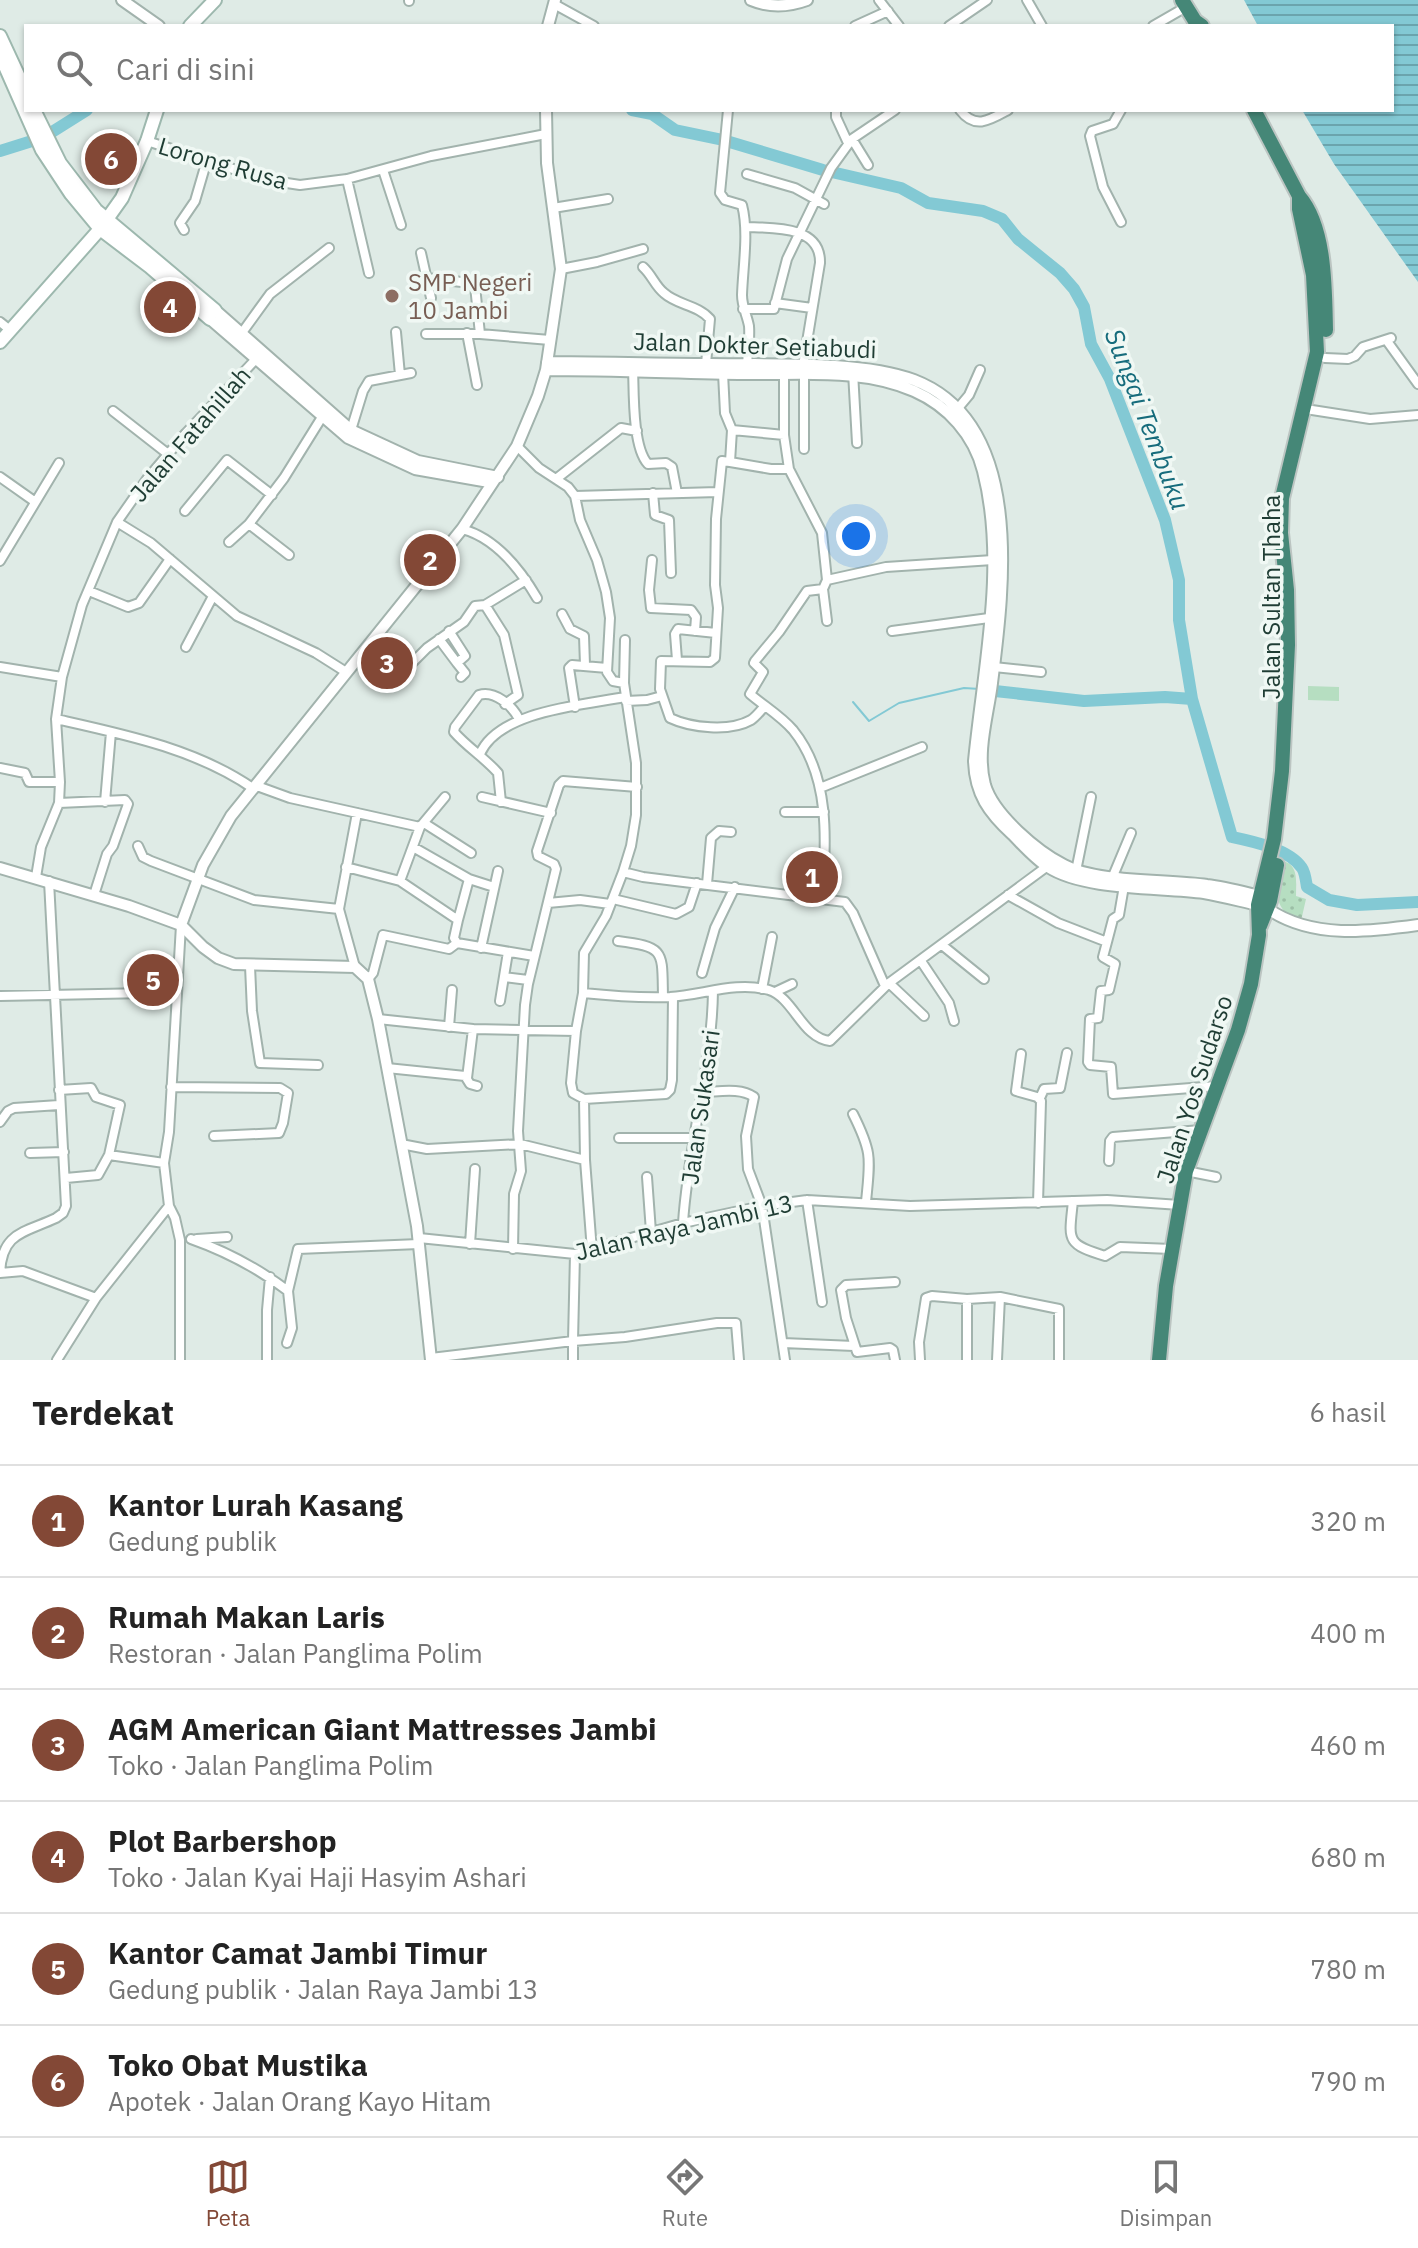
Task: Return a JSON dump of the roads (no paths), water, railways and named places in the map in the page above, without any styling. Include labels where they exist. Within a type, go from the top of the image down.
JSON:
[{"type":"highway","points":[[1187,2],[1202,24]]},
{"type":"highway","name":"Jalan Sultan Thaha","points":[[1255,112],[1299,196],[1299,209],[1320,303],[1325,358],[1312,410],[1285,482],[1281,515],[1292,613],[1286,771],[1278,840],[1264,903]]},
{"type":"highway","name":"Jalan Sultan Thaha","points":[[1300,438],[1315,367],[1320,303]]},
{"type":"highway","name":"Jalan Yos Sudarso","points":[[1159,1360],[1172,1249],[1186,1171],[1251,984],[1264,903]]},
{"type":"main road","points":[[193,24],[215,0]]},
{"type":"main road","points":[[0,36],[24,88]]},
{"type":"main road","points":[[0,55],[24,109]]},
{"type":"main road","points":[[25,112],[56,174],[102,225],[213,315]]},
{"type":"main road","points":[[35,112],[60,163],[102,225]]},
{"type":"main road","points":[[0,342],[5,326],[102,225],[122,198],[156,112]]},
{"type":"street","points":[[122,0],[156,24]]},
{"type":"street","points":[[751,0],[772,6],[788,6],[807,0]]},
{"type":"street","points":[[879,0],[898,24]]},
{"type":"street","points":[[952,24],[987,0]]},
{"type":"street","points":[[1027,0],[1041,24]]},
{"type":"street","points":[[549,24],[555,2],[591,24]]},
{"type":"street","points":[[1156,24],[1187,2]]},
{"type":"street","points":[[859,24],[888,11]]},
{"type":"street","points":[[180,1360],[180,1240],[169,1206],[164,1163],[181,925],[197,881],[231,816],[462,529],[517,446],[538,396],[546,366],[561,269],[546,112]]},
{"type":"street","points":[[728,112],[720,193],[725,200],[742,205],[746,227],[743,241],[743,309],[749,324],[747,364]]},
{"type":"street","points":[[836,112],[850,141],[868,165]]},
{"type":"street","points":[[743,309],[774,310],[787,259],[799,232],[820,202],[830,171],[850,141],[892,112]]},
{"type":"street","points":[[961,112],[976,123],[986,123],[1005,112]]},
{"type":"street","points":[[1120,112],[1113,124],[1092,131],[1090,136],[1103,187],[1121,222]]},
{"type":"street","name":"Lorong Rusa","points":[[147,141],[283,183],[300,185],[347,179],[442,154],[546,134]]},
{"type":"street","points":[[184,230],[180,223],[195,201],[207,160]]},
{"type":"street","points":[[383,170],[401,225]]},
{"type":"street","points":[[747,174],[795,188],[820,202]]},
{"type":"street","points":[[347,179],[369,273]]},
{"type":"street","points":[[553,208],[608,199]]},
{"type":"street","points":[[746,227],[799,232],[819,251],[804,370],[804,449]]},
{"type":"street","points":[[241,334],[270,294],[329,248]]},
{"type":"street","points":[[561,269],[643,249]]},
{"type":"street","points":[[421,253],[431,298]]},
{"type":"street","points":[[643,267],[671,299],[706,314],[710,319],[706,364]]},
{"type":"street","points":[[427,278],[475,286],[480,334]]},
{"type":"street","points":[[775,303],[812,308]]},
{"type":"street","points":[[213,315],[241,334],[351,430],[380,449],[415,469],[434,469],[497,480]]},
{"type":"street","points":[[213,315],[256,359],[348,438],[380,449]]},
{"type":"street","points":[[396,332],[400,375]]},
{"type":"street","points":[[426,334],[467,333],[550,340]]},
{"type":"street","points":[[467,333],[477,385]]},
{"type":"street","points":[[1325,358],[1348,359],[1363,347],[1389,339],[1418,384]]},
{"type":"street","name":"Jalan Fatahillah","points":[[36,877],[41,847],[59,803],[56,719],[62,677],[70,644],[117,522],[168,454],[256,359]]},
{"type":"street","name":"Jalan Dokter Setiabudi","points":[[546,366],[747,364],[784,370],[853,372],[906,387],[955,412],[974,428],[987,455],[999,516],[1000,603],[994,667],[986,690]]},
{"type":"street","points":[[677,493],[672,467],[666,463],[644,462],[637,431],[633,366],[723,373],[784,370],[784,435],[789,469],[822,533],[827,621]]},
{"type":"street","points":[[955,412],[969,395],[980,370]]},
{"type":"street","points":[[853,372],[857,443]]},
{"type":"street","points":[[351,430],[369,381],[411,373]]},
{"type":"street","points":[[723,373],[725,413],[732,430],[730,462]]},
{"type":"street","points":[[1312,410],[1370,419],[1418,415]]},
{"type":"street","points":[[113,411],[168,454]]},
{"type":"street","name":"Jalan Dokter Setiabudi","points":[[955,412],[983,473],[993,560],[978,769],[982,801],[1050,863],[1078,879],[1124,886],[1206,889]]},
{"type":"street","points":[[229,542],[249,524],[272,495],[322,417]]},
{"type":"street","points":[[556,479],[621,428],[637,431]]},
{"type":"street","points":[[732,430],[784,435]]},
{"type":"street","points":[[517,446],[575,496],[609,605],[609,677],[624,683]]},
{"type":"street","points":[[185,511],[227,460],[272,495]]},
{"type":"street","points":[[765,706],[753,719],[723,727],[701,727],[670,718],[662,696],[661,661],[713,661],[718,492],[722,461],[789,469]]},
{"type":"street","points":[[0,561],[59,463]]},
{"type":"street","points":[[0,477],[34,501]]},
{"type":"street","points":[[575,496],[718,492]]},
{"type":"street","points":[[653,493],[655,515],[669,520],[671,573]]},
{"type":"street","points":[[117,522],[151,543],[237,616],[316,653],[346,672]]},
{"type":"street","points":[[249,524],[289,555]]},
{"type":"street","points":[[462,529],[496,547],[526,580],[537,598]]},
{"type":"street","points":[[89,591],[128,607],[139,603],[170,559]]},
{"type":"street","points":[[652,560],[651,608],[691,610],[696,617],[695,631]]},
{"type":"street","points":[[827,580],[886,567],[993,560]]},
{"type":"street","points":[[373,639],[407,668],[439,639],[464,622],[475,606],[485,605],[526,580]]},
{"type":"street","points":[[822,897],[825,858],[820,788],[795,732],[750,694],[763,672],[755,661],[807,591],[823,589]]},
{"type":"street","points":[[186,647],[213,596]]},
{"type":"street","points":[[485,605],[504,635],[518,695],[505,704]]},
{"type":"street","points":[[562,614],[570,629],[584,636],[585,665]]},
{"type":"street","points":[[892,631],[989,618]]},
{"type":"street","points":[[677,660],[676,632],[684,628],[716,633]]},
{"type":"street","points":[[449,631],[465,656],[457,663]]},
{"type":"street","points":[[439,639],[465,673],[461,677]]},
{"type":"street","points":[[625,640],[625,699],[637,787],[633,832],[612,902],[584,953],[583,993],[576,1031],[572,1089],[584,1099],[666,1094],[670,1090],[673,997]]},
{"type":"street","points":[[575,707],[569,668],[585,665],[607,668]]},
{"type":"street","points":[[0,667],[62,677]]},
{"type":"street","points":[[994,667],[1041,672]]},
{"type":"street","points":[[501,802],[498,773],[480,754],[457,737],[455,727],[479,695],[490,693],[514,711],[519,719]]},
{"type":"street","points":[[480,754],[487,741],[519,719],[575,707],[662,696]]},
{"type":"street","points":[[56,719],[144,740],[199,760],[255,787],[290,798],[422,825],[471,853]]},
{"type":"street","points":[[105,802],[111,732]]},
{"type":"street","points":[[820,788],[922,747]]},
{"type":"street","points":[[0,768],[25,773],[29,782],[60,782]]},
{"type":"street","points":[[513,1249],[514,1194],[521,1171],[528,980],[556,869],[554,864],[538,856],[537,851],[563,781],[637,787]]},
{"type":"street","points":[[400,881],[422,825],[445,797]]},
{"type":"street","points":[[482,797],[551,813]]},
{"type":"street","points":[[1076,871],[1091,797]]},
{"type":"street","points":[[59,803],[125,800],[128,804],[94,895]]},
{"type":"street","points":[[785,812],[824,812]]},
{"type":"street","points":[[357,813],[339,909],[355,967],[368,979],[378,1019],[419,1241],[431,1359],[736,1323],[739,1360]]},
{"type":"street","points":[[548,903],[580,900],[612,902],[676,914],[689,907],[702,884],[711,838],[719,831],[731,832]]},
{"type":"street","points":[[1113,876],[1131,833]]},
{"type":"street","points":[[138,846],[143,857],[151,861],[197,881],[254,900],[339,909]]},
{"type":"street","points":[[413,847],[469,879],[494,887]]},
{"type":"street","points":[[583,993],[673,997],[733,987],[762,989],[775,992],[801,1022],[824,1041],[830,1041],[887,984],[1050,863]]},
{"type":"street","name":"Jalan Dokter Setiabudi","points":[[1050,863],[1076,871],[1206,889],[1264,903],[1300,926],[1312,929],[1382,930],[1418,925]]},
{"type":"street","points":[[346,867],[400,881],[458,920]]},
{"type":"street","points":[[0,868],[94,895],[181,925],[218,958],[234,964],[355,967]]},
{"type":"street","points":[[481,948],[498,871]]},
{"type":"street","points":[[623,872],[822,897],[848,904],[887,984],[924,1016]]},
{"type":"street","points":[[469,879],[454,938],[457,943],[534,956]]},
{"type":"street","points":[[49,881],[59,1105],[67,1193],[63,1213],[10,1240],[2,1252],[0,1273],[23,1271],[96,1298]]},
{"type":"street","points":[[1124,886],[1119,915],[1113,919],[1103,957],[1115,964],[1109,990],[1101,991],[1098,1018],[1090,1019],[1088,1063],[1111,1067],[1114,1094],[1218,1086]]},
{"type":"street","points":[[702,973],[715,928],[735,887]]},
{"type":"street","points":[[1008,895],[1058,923],[1107,942]]},
{"type":"street","points":[[368,979],[373,973],[383,935],[449,949],[457,943]]},
{"type":"street","points":[[762,989],[772,937]]},
{"type":"street","points":[[618,941],[650,947],[658,952],[662,965],[663,997]]},
{"type":"street","points":[[942,945],[984,979]]},
{"type":"street","points":[[500,1001],[508,952]]},
{"type":"street","points":[[921,961],[949,1003],[954,1021]]},
{"type":"street","points":[[250,966],[252,1011],[260,1063],[318,1065]]},
{"type":"street","points":[[504,977],[528,980]]},
{"type":"street","points":[[775,992],[792,984]]},
{"type":"street","points":[[449,1027],[452,990]]},
{"type":"street","name":"Jalan Sukasari","points":[[683,1223],[701,1092],[712,1038],[713,991]]},
{"type":"street","points":[[0,996],[148,993],[175,997]]},
{"type":"street","points":[[378,1019],[473,1029],[576,1031]]},
{"type":"street","points":[[473,1029],[467,1078],[470,1084],[477,1086]]},
{"type":"street","points":[[1038,1203],[1042,1138],[1040,1098],[1044,1089],[1060,1088],[1067,1053]]},
{"type":"street","points":[[1021,1054],[1016,1091],[1040,1098]]},
{"type":"street","points":[[387,1068],[467,1078]]},
{"type":"street","points":[[171,1087],[280,1088],[288,1093],[279,1133],[214,1136]]},
{"type":"street","points":[[59,1090],[91,1088],[96,1097],[120,1105],[109,1155],[98,1175],[66,1178]]},
{"type":"street","points":[[701,1092],[732,1090],[750,1093],[754,1097],[746,1136],[748,1169],[762,1206],[785,1360]]},
{"type":"street","points":[[584,1099],[592,1251]]},
{"type":"street","points":[[0,1122],[14,1108],[59,1105]]},
{"type":"street","points":[[853,1114],[870,1153],[866,1202]]},
{"type":"street","points":[[1109,1161],[1113,1137],[1202,1130]]},
{"type":"street","points":[[619,1138],[696,1138]]},
{"type":"street","points":[[401,1144],[427,1149],[520,1144],[585,1160]]},
{"type":"street","points":[[30,1153],[64,1152]]},
{"type":"street","points":[[109,1155],[164,1163]]},
{"type":"street","points":[[470,1244],[475,1169]]},
{"type":"street","points":[[1186,1171],[1216,1177]]},
{"type":"street","points":[[647,1177],[651,1232]]},
{"type":"street","points":[[807,1200],[822,1302]]},
{"type":"street","name":"Jalan Raya Jambi 13","points":[[288,1291],[298,1249],[419,1241],[575,1254],[683,1223],[807,1200],[910,1206],[1107,1200],[1180,1205]]},
{"type":"street","points":[[1073,1201],[1070,1235],[1079,1246],[1105,1256],[1120,1247],[1172,1249]]},
{"type":"street","points":[[57,1360],[96,1298],[169,1206]]},
{"type":"street","points":[[180,1240],[227,1237]]},
{"type":"street","points":[[191,1239],[222,1251],[270,1277],[288,1291],[292,1328],[287,1343]]},
{"type":"street","points":[[573,1360],[575,1254]]},
{"type":"street","points":[[267,1360],[270,1277]]},
{"type":"street","points":[[895,1282],[846,1285],[841,1288],[846,1318],[859,1353],[890,1348],[895,1360]]},
{"type":"street","points":[[920,1360],[919,1342],[927,1297],[1000,1297],[1060,1310],[1059,1360]]},
{"type":"street","points":[[997,1360],[1000,1297]]},
{"type":"street","points":[[967,1299],[967,1360]]},
{"type":"street","points":[[783,1343],[854,1346]]},
{"type":"water","points":[[1244,0],[1418,0],[1418,282],[1334,164],[1303,112],[1394,112],[1394,24],[1257,24]]},
{"type":"waterway","name":"Sungai Tembuku","points":[[52,132],[84,112]]},
{"type":"waterway","name":"Sungai Tembuku","points":[[642,112],[652,114],[675,130],[901,188],[928,203],[983,211],[1002,219],[1018,239],[1060,273],[1084,307],[1091,344],[1110,379],[1165,520],[1179,580],[1179,620],[1192,699],[1232,837],[1270,847],[1289,856],[1303,870],[1307,887],[1329,900],[1357,905],[1418,902]]},
{"type":"waterway","name":"Sungai Tembuku","points":[[0,151],[32,141]]},
{"type":"waterway","points":[[853,702],[869,721],[899,703],[964,688],[980,689]]},
{"type":"waterway","points":[[995,691],[1084,701],[1165,697],[1192,699]]},
{"type":"place","name":"Toko Obat Mustika","points":[[111,159]]},
{"type":"place","name":"SMP Negeri 10 Jambi","points":[[392,296]]},
{"type":"place","name":"Plot Barbershop","points":[[170,307]]},
{"type":"place","name":"Rumah Makan Laris","points":[[430,560]]},
{"type":"place","name":"AGM American Giant Mattresses Jambi","points":[[387,663]]},
{"type":"place","name":"Kantor Lurah Kasang","points":[[812,877]]},
{"type":"place","name":"Kantor Camat Jambi Timur","points":[[153,980]]}]
